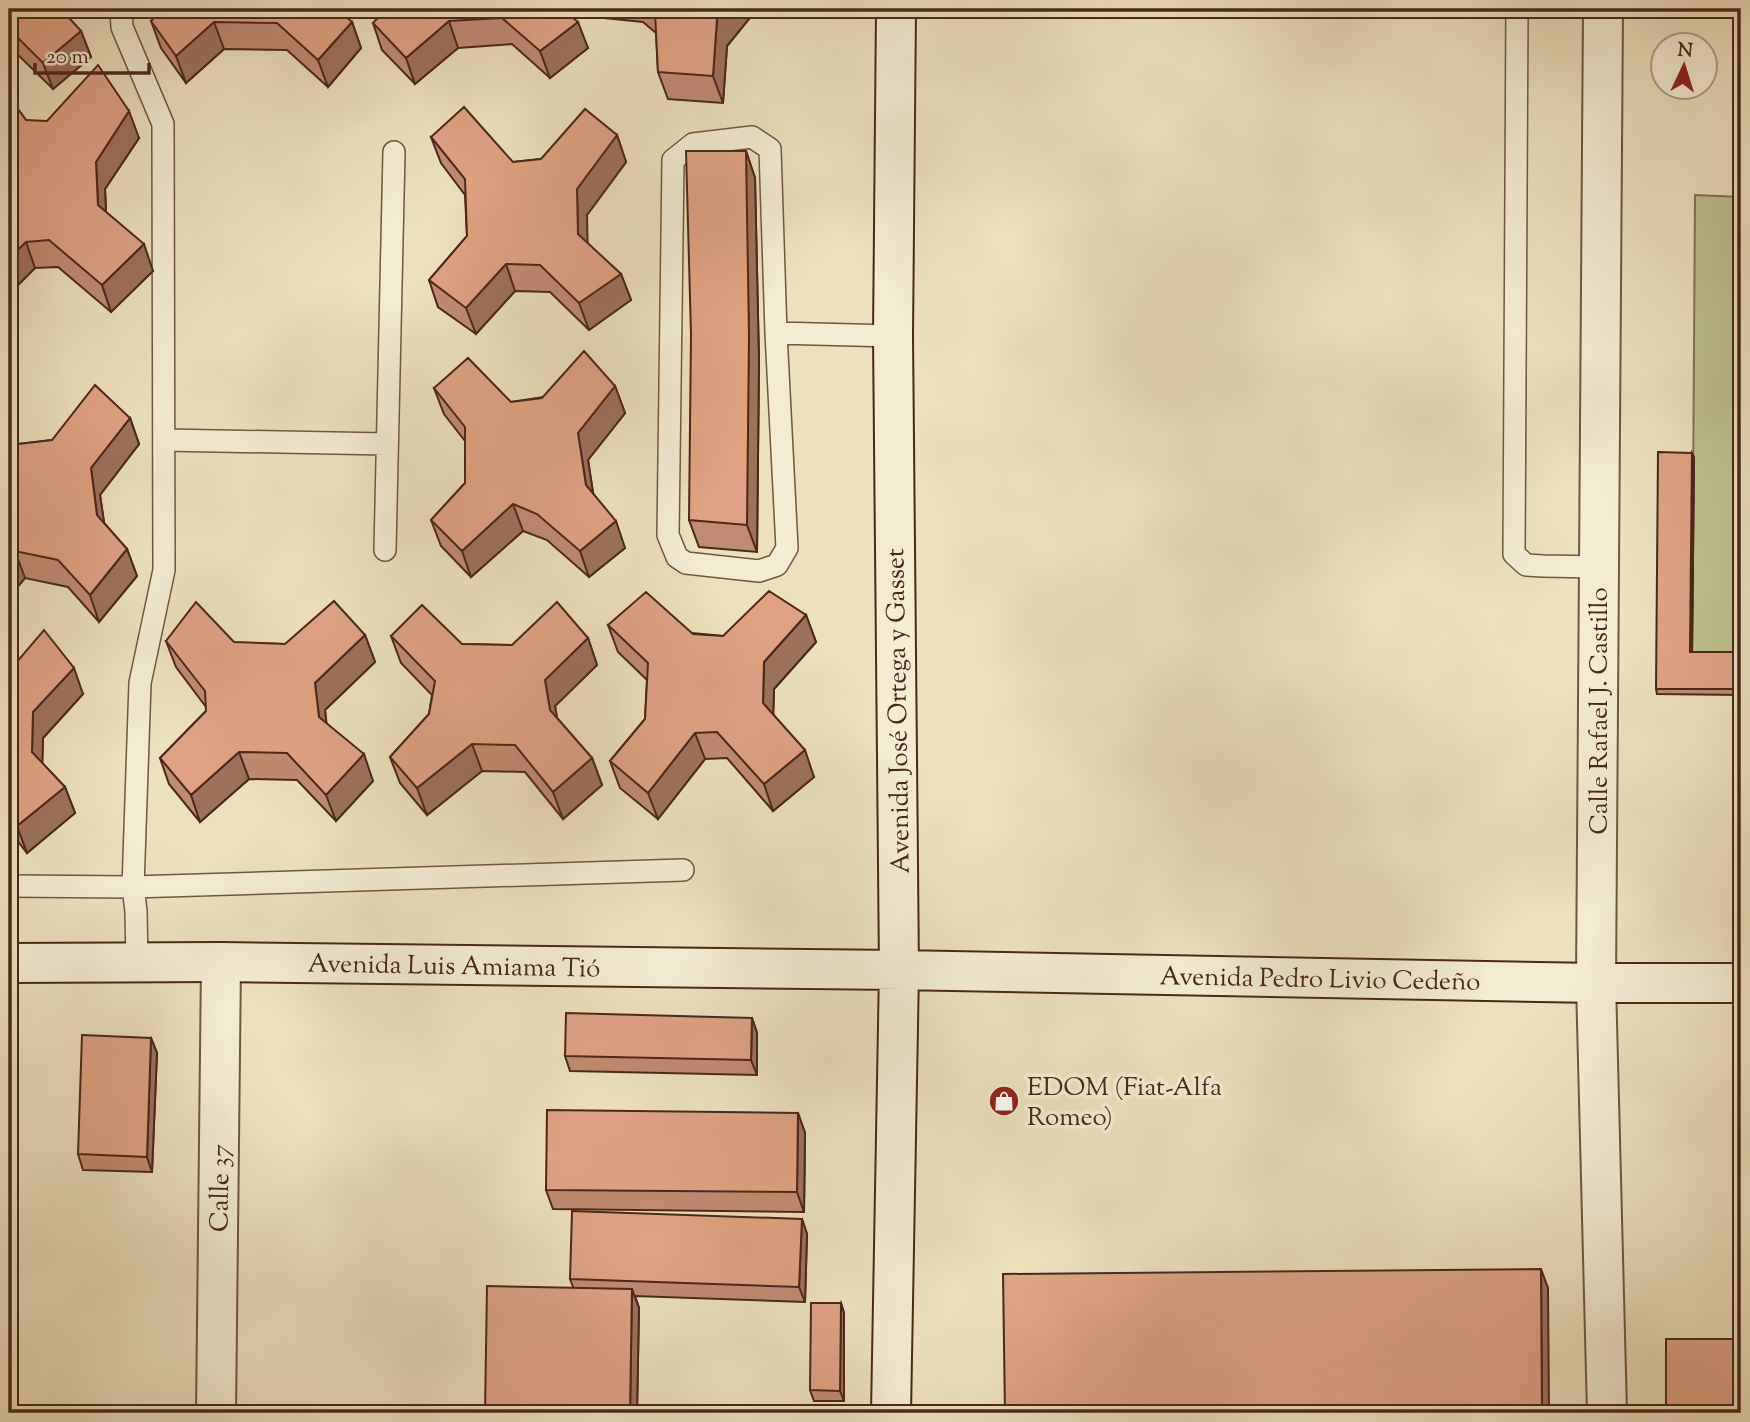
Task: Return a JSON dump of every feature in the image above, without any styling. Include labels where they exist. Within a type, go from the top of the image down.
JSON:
[{"type":"main road","name":"Avenida José Ortega y Gasset","points":[[891,1413],[899,970],[893,336],[896,9]]},
{"type":"main road","name":"Calle Rafael J. Castillo","points":[[1603,9],[1596,983],[1607,1413]]},
{"type":"main road","name":"Avenida Luis Amiama Tió","points":[[9,963],[221,962],[899,970]]},
{"type":"main road","name":"Calle 37","points":[[216,1413],[221,962]]},
{"type":"main road","name":"Avenida Pedro Livio Cedeño","points":[[899,970],[1741,984]]},
{"type":"lane","points":[[121,9],[122,27],[163,124],[164,570],[140,683],[133,887],[138,964]]},
{"type":"lane","points":[[1517,9],[1514,554],[1526,565],[1599,566]]},
{"type":"lane","points":[[752,137],[770,149],[776,333],[787,548],[777,565],[759,571],[686,563],[677,557],[668,535],[673,160],[693,144],[752,137]]},
{"type":"lane","points":[[385,550],[394,152]]},
{"type":"lane","points":[[776,333],[893,336]]},
{"type":"lane","points":[[164,440],[387,444]]},
{"type":"lane","points":[[9,886],[133,887],[683,870]]},
{"type":"green space","points":[[1695,195],[1741,197],[1741,658],[1692,657]]},
{"type":"building","points":[[9,9],[61,9],[81,31],[43,63],[9,29]]},
{"type":"building","points":[[162,9],[337,9],[352,22],[318,60],[277,23],[214,22],[176,56],[151,21]]},
{"type":"building","points":[[386,9],[562,9],[578,22],[540,51],[502,18],[449,21],[406,58],[373,23]]},
{"type":"building","points":[[650,9],[725,9],[717,19],[713,76],[658,72],[655,13]]},
{"type":"building","points":[[98,65],[129,111],[96,162],[98,205],[144,244],[102,285],[49,240],[26,242],[9,258],[9,97],[26,120],[47,121]]},
{"type":"building","points":[[464,107],[513,162],[541,159],[585,109],[617,135],[577,189],[578,234],[621,274],[579,303],[540,265],[506,264],[466,308],[429,280],[467,236],[465,179],[431,137]]},
{"type":"building","points":[[686,151],[746,151],[749,335],[747,525],[689,520],[691,334]]},
{"type":"building","points":[[584,351],[615,386],[578,433],[586,485],[616,521],[580,551],[537,514],[513,504],[462,551],[431,520],[465,483],[465,427],[434,388],[468,358],[511,402],[542,398]]},
{"type":"building","points":[[95,385],[130,418],[91,468],[97,515],[127,549],[90,595],[58,560],[15,551],[9,559],[9,433],[19,444],[52,440]]},
{"type":"building","points":[[1658,452],[1692,453],[1690,652],[1741,652],[1741,689],[1656,689]]},
{"type":"building","points":[[769,591],[806,615],[764,662],[763,703],[805,750],[764,784],[717,732],[695,733],[648,793],[610,761],[645,719],[648,663],[608,625],[646,592],[693,634],[723,636]]},
{"type":"building","points":[[334,601],[365,635],[315,683],[319,717],[364,754],[326,795],[287,753],[239,752],[191,795],[160,758],[206,711],[205,691],[166,641],[196,602],[234,642],[285,644]]},
{"type":"building","points":[[557,602],[588,638],[545,680],[550,710],[592,758],[553,792],[515,745],[472,744],[417,788],[390,757],[429,714],[435,681],[391,636],[422,605],[462,644],[512,645]]},
{"type":"building","points":[[44,630],[74,668],[33,712],[32,752],[65,787],[17,826],[9,815],[9,671]]},
{"type":"building","points":[[566,1013],[752,1018],[751,1060],[565,1056]]},
{"type":"building","points":[[82,1035],[151,1038],[147,1157],[78,1154]]},
{"type":"building","points":[[547,1110],[798,1113],[797,1192],[546,1190]]},
{"type":"building","points":[[572,1211],[802,1219],[799,1287],[570,1279]]},
{"type":"building","points":[[1541,1269],[1542,1413],[1005,1413],[1003,1274]]},
{"type":"building","points":[[487,1286],[632,1289],[630,1413],[485,1413]]},
{"type":"building","points":[[811,1303],[841,1303],[840,1391],[810,1390]]},
{"type":"building","points":[[1666,1339],[1741,1339],[1741,1413],[1666,1413]]},
{"type":"place","name":"EDOM (Fiat-Alfa Romeo)","points":[[1004,1101]]}]
